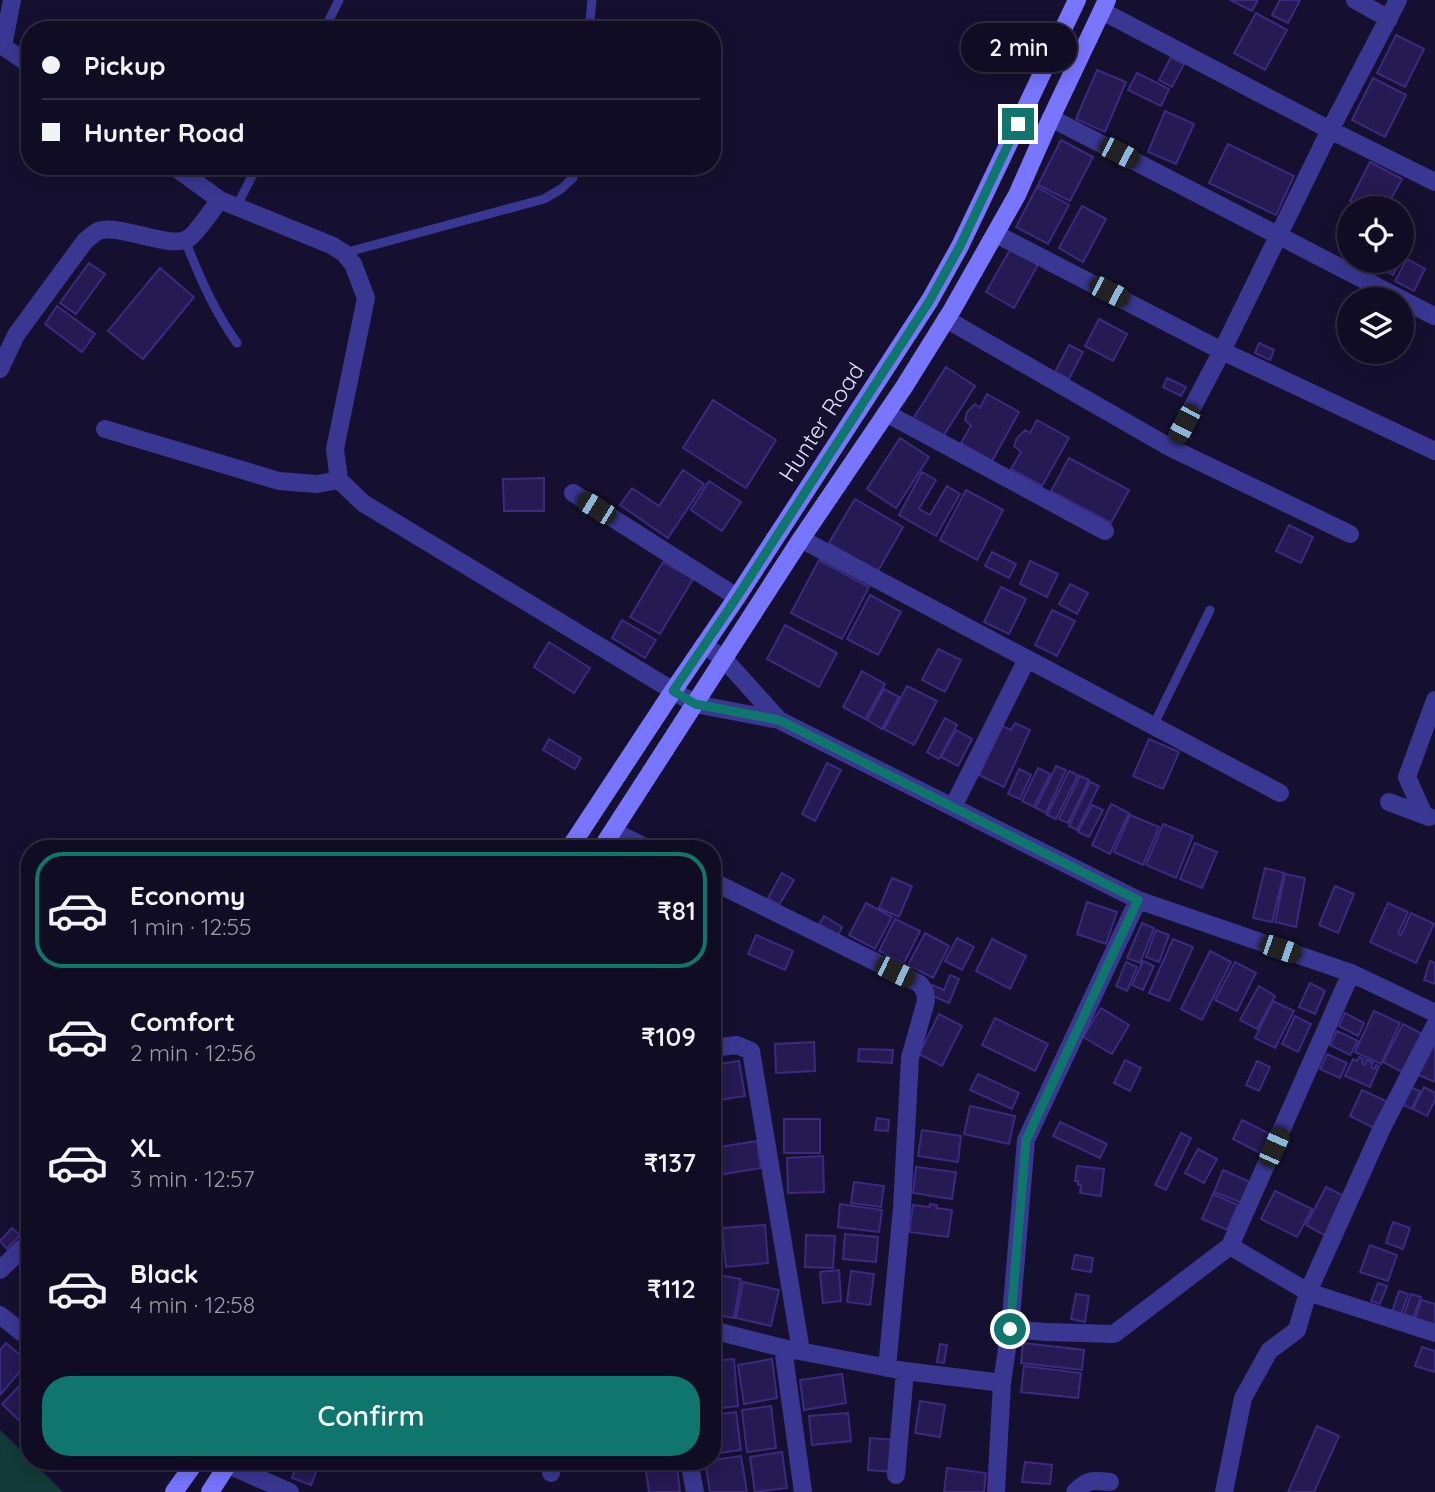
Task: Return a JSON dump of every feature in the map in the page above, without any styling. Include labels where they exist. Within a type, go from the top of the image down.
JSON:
[{"type":"main road","name":"Hunter Road","points":[[575,840],[930,300],[960,246],[1077,0]]},
{"type":"main road","name":"Hunter Road","points":[[607,840],[946,319],[1017,195],[1104,5]]},
{"type":"main road","points":[[860,407],[884,417]]},
{"type":"main road","points":[[174,1492],[187,1470]]},
{"type":"main road","points":[[210,1492],[224,1470]]},
{"type":"street","points":[[12,0],[2,45],[21,59]]},
{"type":"street","points":[[1355,0],[1389,19]]},
{"type":"street","points":[[1171,448],[1398,0]]},
{"type":"street","points":[[1104,5],[1330,130],[1435,182]]},
{"type":"street","points":[[1051,118],[1434,316]]},
{"type":"street","points":[[186,175],[228,203],[331,245],[344,253],[353,264],[366,298],[335,449],[339,480],[363,503],[695,704],[779,720],[1138,900],[1351,973],[1435,1013]]},
{"type":"street","points":[[0,369],[22,326],[85,241],[98,231],[113,230],[169,240],[185,240],[228,203]]},
{"type":"street","points":[[996,234],[1222,351],[1435,451]]},
{"type":"street","points":[[946,319],[1171,448],[1350,534]]},
{"type":"street","points":[[884,417],[1105,531]]},
{"type":"street","points":[[105,429],[279,481],[317,484],[339,480]]},
{"type":"street","points":[[573,493],[737,597]]},
{"type":"street","points":[[801,539],[1280,793]]},
{"type":"street","points":[[704,645],[724,659],[779,720]]},
{"type":"street","points":[[953,807],[1027,659]]},
{"type":"street","points":[[1429,817],[1407,777],[1435,700]]},
{"type":"street","points":[[1390,802],[1429,817]]},
{"type":"street","points":[[613,831],[631,840]]},
{"type":"street","points":[[721,885],[920,984],[925,992],[926,1001],[910,1058],[902,1208],[887,1368]]},
{"type":"street","points":[[996,1492],[1002,1382],[1010,1329],[1026,1140],[1138,900]]},
{"type":"street","points":[[1010,1329],[1114,1334],[1230,1247],[1351,973]]},
{"type":"street","points":[[1224,1492],[1243,1398],[1269,1351],[1297,1330],[1308,1292],[1381,1130],[1435,1025]]},
{"type":"street","points":[[721,1047],[737,1045],[751,1051],[801,1351]]},
{"type":"street","points":[[1230,1247],[1308,1292],[1435,1333]]},
{"type":"street","points":[[0,1270],[21,1250]]},
{"type":"street","points":[[0,1315],[21,1332]]},
{"type":"street","points":[[721,1332],[783,1348],[887,1368],[1002,1382]]},
{"type":"street","points":[[783,1348],[803,1492]]},
{"type":"street","points":[[896,1475],[905,1371]]},
{"type":"street","points":[[243,1470],[289,1492]]},
{"type":"street","points":[[691,1470],[695,1492]]},
{"type":"street","points":[[1074,1492],[1092,1480],[1110,1482]]},
{"type":"lane","points":[[328,21],[339,0]]},
{"type":"lane","points":[[590,21],[592,0]]},
{"type":"lane","points":[[228,203],[250,175]]},
{"type":"lane","points":[[344,253],[544,199],[561,189],[574,175]]},
{"type":"lane","points":[[185,240],[205,289],[237,343]]},
{"type":"lane","points":[[1153,726],[1210,610]]},
{"type":"green space","points":[[0,1430],[21,1450],[21,1470],[41,1470],[63,1492],[0,1492]]},
{"type":"building","points":[[1230,0],[1258,0],[1252,11]]},
{"type":"building","points":[[1280,0],[1300,0],[1288,23],[1272,15]]},
{"type":"building","points":[[1256,13],[1287,30],[1265,70],[1234,53]]},
{"type":"building","points":[[1396,35],[1424,49],[1405,87],[1377,73]]},
{"type":"building","points":[[1171,57],[1184,64],[1172,87],[1159,80]]},
{"type":"building","points":[[1097,70],[1126,82],[1105,132],[1076,119]]},
{"type":"building","points":[[1137,73],[1169,89],[1161,106],[1128,90]]},
{"type":"building","points":[[1373,78],[1406,95],[1385,137],[1352,120]]},
{"type":"building","points":[[1165,111],[1194,124],[1176,164],[1148,152]]},
{"type":"building","points":[[1061,140],[1093,157],[1070,201],[1038,185]]},
{"type":"building","points":[[1228,144],[1294,176],[1276,215],[1209,183]]},
{"type":"building","points":[[1370,162],[1402,179],[1393,196],[1353,196]]},
{"type":"building","points":[[1037,187],[1069,205],[1048,244],[1016,227]]},
{"type":"building","points":[[1082,206],[1106,219],[1083,262],[1059,248]]},
{"type":"building","points":[[1011,248],[1039,263],[1014,308],[986,292]]},
{"type":"building","points":[[89,263],[105,274],[76,314],[60,303]]},
{"type":"building","points":[[1414,263],[1425,269],[1414,291],[1414,287],[1406,287],[1395,281],[1399,273],[1414,273]]},
{"type":"building","points":[[160,268],[194,297],[143,359],[108,331]]},
{"type":"building","points":[[57,306],[95,334],[82,352],[45,324]]},
{"type":"building","points":[[1099,319],[1127,334],[1113,361],[1085,346]]},
{"type":"building","points":[[1259,343],[1274,350],[1270,360],[1255,353]]},
{"type":"building","points":[[1069,345],[1083,352],[1069,379],[1055,372]]},
{"type":"building","points":[[946,367],[975,386],[942,438],[913,419]]},
{"type":"building","points":[[1167,378],[1186,387],[1181,396],[1163,387]]},
{"type":"building","points":[[987,394],[1019,412],[992,461],[961,443],[971,426],[965,420],[967,412],[975,404],[980,408]]},
{"type":"building","points":[[713,400],[776,440],[746,488],[683,448]]},
{"type":"building","points":[[1037,420],[1069,438],[1042,486],[1011,469],[1021,452],[1014,446],[1017,438],[1025,430],[1030,433]]},
{"type":"building","points":[[900,438],[929,457],[896,508],[867,489]]},
{"type":"building","points":[[1069,458],[1129,490],[1111,523],[1051,491]]},
{"type":"building","points":[[683,470],[704,484],[668,538],[620,505],[632,488],[659,506]]},
{"type":"building","points":[[922,472],[936,480],[919,509],[930,515],[947,486],[960,494],[936,536],[899,515]]},
{"type":"building","points":[[544,478],[544,511],[504,511],[503,479]]},
{"type":"building","points":[[709,481],[741,502],[722,531],[691,510]]},
{"type":"building","points":[[966,490],[1003,510],[977,560],[940,540]]},
{"type":"building","points":[[855,499],[903,527],[878,571],[829,543]]},
{"type":"building","points":[[1289,525],[1313,537],[1301,563],[1276,551]]},
{"type":"building","points":[[992,552],[1016,564],[1009,578],[985,566]]},
{"type":"building","points":[[819,560],[869,587],[842,639],[791,613]]},
{"type":"building","points":[[1030,561],[1058,574],[1047,597],[1020,584]]},
{"type":"building","points":[[663,562],[693,579],[660,634],[630,617]]},
{"type":"building","points":[[1070,584],[1088,593],[1077,614],[1059,604]]},
{"type":"building","points":[[1001,587],[1026,599],[1009,634],[984,622]]},
{"type":"building","points":[[870,595],[901,612],[878,655],[847,639]]},
{"type":"building","points":[[1052,610],[1075,621],[1057,656],[1035,645]]},
{"type":"building","points":[[622,620],[656,640],[645,658],[612,638]]},
{"type":"building","points":[[785,625],[837,653],[819,687],[767,659]]},
{"type":"building","points":[[549,642],[590,668],[574,693],[534,667]]},
{"type":"building","points":[[938,649],[961,660],[945,692],[922,680]]},
{"type":"building","points":[[862,671],[885,684],[865,719],[843,707]]},
{"type":"building","points":[[907,686],[937,701],[914,745],[884,729]]},
{"type":"building","points":[[884,689],[899,697],[882,729],[867,720]]},
{"type":"building","points":[[945,718],[957,725],[939,759],[927,752]]},
{"type":"building","points":[[1015,723],[1030,730],[1004,787],[979,775],[1002,726],[1011,730]]},
{"type":"building","points":[[956,730],[972,739],[958,766],[941,757]]},
{"type":"building","points":[[549,739],[581,758],[575,769],[543,750]]},
{"type":"building","points":[[1149,739],[1179,752],[1163,789],[1133,776]]},
{"type":"building","points":[[827,763],[841,770],[815,821],[802,814]]},
{"type":"building","points":[[1056,766],[1066,770],[1046,813],[1036,808]]},
{"type":"building","points":[[1038,768],[1050,774],[1034,807],[1022,801]]},
{"type":"building","points":[[1019,769],[1031,775],[1020,799],[1008,794]]},
{"type":"building","points":[[1069,771],[1078,775],[1056,819],[1047,815]]},
{"type":"building","points":[[1080,776],[1089,780],[1068,823],[1059,819]]},
{"type":"building","points":[[1090,782],[1099,786],[1077,830],[1069,826]]},
{"type":"building","points":[[1111,804],[1129,813],[1110,854],[1092,845]]},
{"type":"building","points":[[1092,805],[1103,810],[1089,837],[1078,832]]},
{"type":"building","points":[[1130,815],[1159,827],[1143,865],[1114,852]]},
{"type":"building","points":[[1163,824],[1193,836],[1176,878],[1146,865]]},
{"type":"building","points":[[1195,843],[1217,852],[1202,888],[1180,879]]},
{"type":"building","points":[[1265,868],[1284,873],[1272,922],[1253,918]]},
{"type":"building","points":[[782,873],[794,880],[779,905],[768,898]]},
{"type":"building","points":[[1285,874],[1305,878],[1296,927],[1275,922]]},
{"type":"building","points":[[892,878],[912,886],[899,917],[879,908]]},
{"type":"building","points":[[1335,886],[1354,894],[1338,933],[1319,925]]},
{"type":"building","points":[[1087,902],[1117,912],[1106,944],[1077,934]]},
{"type":"building","points":[[866,903],[892,917],[875,949],[849,935]]},
{"type":"building","points":[[1388,903],[1408,912],[1398,934],[1401,935],[1411,913],[1434,924],[1416,963],[1370,942]]},
{"type":"building","points":[[824,916],[842,927],[838,935],[819,924]]},
{"type":"building","points":[[895,919],[920,931],[904,963],[879,951]]},
{"type":"building","points":[[1142,923],[1154,928],[1140,963],[1127,958]]},
{"type":"building","points":[[1156,930],[1169,935],[1159,962],[1146,957]]},
{"type":"building","points":[[925,933],[949,946],[933,978],[908,965]]},
{"type":"building","points":[[756,935],[793,951],[785,970],[748,954]]},
{"type":"building","points":[[957,938],[974,947],[962,970],[945,961]]},
{"type":"building","points":[[992,939],[1026,956],[1010,989],[976,971]]},
{"type":"building","points":[[1173,939],[1193,947],[1169,1001],[1149,993]]},
{"type":"building","points":[[1210,951],[1231,962],[1202,1020],[1181,1009]]},
{"type":"building","points":[[1143,961],[1154,966],[1143,990],[1132,985]]},
{"type":"building","points":[[1430,961],[1435,963],[1435,984],[1424,980]]},
{"type":"building","points":[[1126,962],[1137,967],[1127,991],[1116,986]]},
{"type":"building","points":[[1235,962],[1256,973],[1237,1011],[1215,1000]]},
{"type":"building","points":[[950,975],[959,979],[949,1003],[928,994],[932,985],[944,990]]},
{"type":"building","points":[[1310,983],[1325,991],[1315,1014],[1299,1007]]},
{"type":"building","points":[[1259,986],[1275,996],[1257,1029],[1240,1020]]},
{"type":"building","points":[[1273,1001],[1294,1011],[1275,1048],[1255,1038]]},
{"type":"building","points":[[1101,1008],[1129,1025],[1112,1054],[1083,1037]]},
{"type":"building","points":[[1374,1011],[1400,1023],[1381,1064],[1355,1052]]},
{"type":"building","points":[[1345,1013],[1364,1023],[1358,1036],[1339,1026]]},
{"type":"building","points":[[939,1014],[962,1026],[942,1066],[919,1054]]},
{"type":"building","points":[[1295,1016],[1311,1024],[1298,1052],[1282,1044]]},
{"type":"building","points":[[995,1018],[1048,1044],[1035,1071],[982,1045]]},
{"type":"building","points":[[1403,1024],[1424,1035],[1404,1073],[1383,1062]]},
{"type":"building","points":[[1337,1031],[1358,1041],[1350,1055],[1330,1045]]},
{"type":"building","points":[[814,1042],[815,1071],[776,1073],[775,1044]]},
{"type":"building","points":[[1435,1042],[1435,1082],[1414,1073]]},
{"type":"building","points":[[859,1049],[893,1050],[892,1063],[858,1061]]},
{"type":"building","points":[[1327,1054],[1347,1063],[1340,1078],[1320,1069]]},
{"type":"building","points":[[1359,1057],[1364,1059],[1362,1063],[1365,1065],[1367,1060],[1373,1063],[1371,1067],[1374,1069],[1376,1065],[1379,1066],[1370,1087],[1345,1076],[1353,1059],[1357,1061]]},
{"type":"building","points":[[1125,1060],[1141,1068],[1130,1091],[1114,1083]]},
{"type":"building","points":[[739,1061],[745,1096],[721,1100],[721,1064]]},
{"type":"building","points":[[1257,1061],[1270,1067],[1259,1091],[1246,1085]]},
{"type":"building","points":[[978,1074],[1019,1093],[1012,1109],[970,1090]]},
{"type":"building","points":[[1406,1085],[1420,1091],[1412,1109],[1399,1103]]},
{"type":"building","points":[[1424,1087],[1435,1093],[1435,1100],[1427,1116],[1413,1109]]},
{"type":"building","points":[[1362,1090],[1390,1103],[1376,1129],[1350,1116]]},
{"type":"building","points":[[970,1106],[1015,1116],[1009,1144],[964,1134]]},
{"type":"building","points":[[877,1118],[889,1120],[888,1131],[875,1130]]},
{"type":"building","points":[[784,1119],[820,1119],[820,1153],[784,1153]]},
{"type":"building","points":[[1242,1120],[1274,1136],[1264,1155],[1233,1139]]},
{"type":"building","points":[[1060,1122],[1107,1144],[1100,1158],[1053,1136]]},
{"type":"building","points":[[922,1130],[961,1136],[958,1162],[918,1156]]},
{"type":"building","points":[[1181,1133],[1191,1138],[1166,1190],[1155,1185]]},
{"type":"building","points":[[757,1141],[761,1168],[721,1175],[721,1147]]},
{"type":"building","points":[[1198,1149],[1217,1159],[1204,1183],[1185,1173]]},
{"type":"building","points":[[823,1156],[824,1192],[788,1193],[787,1158]]},
{"type":"building","points":[[1077,1166],[1104,1169],[1101,1196],[1080,1193],[1081,1185],[1075,1181]]},
{"type":"building","points":[[916,1167],[956,1172],[952,1199],[913,1193]]},
{"type":"building","points":[[1223,1170],[1250,1182],[1242,1203],[1214,1192]]},
{"type":"building","points":[[854,1182],[884,1186],[881,1207],[851,1203]]},
{"type":"building","points":[[1326,1187],[1346,1197],[1326,1236],[1306,1225]]},
{"type":"building","points":[[1275,1191],[1312,1209],[1297,1237],[1261,1219]]},
{"type":"building","points":[[1213,1194],[1238,1205],[1227,1230],[1202,1219]]},
{"type":"building","points":[[840,1204],[882,1210],[879,1232],[838,1227]]},
{"type":"building","points":[[930,1204],[937,1205],[936,1208],[952,1210],[948,1237],[909,1232],[913,1205],[930,1207]]},
{"type":"building","points":[[1393,1222],[1410,1228],[1403,1249],[1386,1243]]},
{"type":"building","points":[[765,1225],[768,1263],[726,1267],[722,1228]]},
{"type":"building","points":[[12,1228],[20,1235],[7,1249],[0,1241]]},
{"type":"building","points":[[845,1234],[878,1237],[876,1262],[843,1259]]},
{"type":"building","points":[[806,1235],[835,1236],[833,1268],[805,1267]]},
{"type":"building","points":[[1370,1245],[1397,1255],[1388,1281],[1360,1272]]},
{"type":"building","points":[[1075,1255],[1093,1258],[1091,1272],[1072,1269]]},
{"type":"building","points":[[839,1270],[841,1301],[823,1303],[820,1272]]},
{"type":"building","points":[[851,1271],[874,1274],[870,1305],[847,1302]]},
{"type":"building","points":[[721,1276],[741,1279],[734,1318],[721,1316]]},
{"type":"building","points":[[743,1282],[779,1290],[771,1326],[736,1318]]},
{"type":"building","points":[[1378,1283],[1387,1286],[1380,1304],[1371,1301]]},
{"type":"building","points":[[1399,1291],[1408,1294],[1401,1315],[1392,1312]]},
{"type":"building","points":[[1076,1294],[1089,1296],[1085,1322],[1071,1319]]},
{"type":"building","points":[[1411,1294],[1421,1297],[1413,1318],[1404,1315]]},
{"type":"building","points":[[1421,1300],[1435,1304],[1435,1325],[1415,1319]]},
{"type":"building","points":[[6,1343],[21,1356],[21,1370],[0,1395],[0,1350]]},
{"type":"building","points":[[1023,1343],[1084,1350],[1082,1370],[1021,1363]]},
{"type":"building","points":[[940,1344],[947,1345],[944,1363],[937,1362]]},
{"type":"building","points":[[1422,1347],[1435,1351],[1435,1372],[1415,1366]]},
{"type":"building","points":[[734,1359],[738,1406],[721,1408],[721,1360]]},
{"type":"building","points":[[772,1359],[777,1398],[744,1404],[738,1365]]},
{"type":"building","points":[[1024,1366],[1081,1373],[1078,1398],[1021,1392]]},
{"type":"building","points":[[842,1374],[846,1403],[804,1410],[800,1380]]},
{"type":"building","points":[[21,1384],[21,1422],[2,1404]]},
{"type":"building","points":[[920,1401],[945,1405],[940,1437],[915,1433]]},
{"type":"building","points":[[771,1406],[776,1448],[747,1452],[742,1410]]},
{"type":"building","points":[[736,1412],[741,1450],[721,1453],[721,1414]]},
{"type":"building","points":[[848,1413],[851,1441],[812,1445],[809,1416]]},
{"type":"building","points":[[1317,1426],[1339,1436],[1314,1492],[1288,1492]]},
{"type":"building","points":[[870,1438],[896,1440],[893,1472],[868,1470]]},
{"type":"building","points":[[782,1452],[787,1488],[755,1492],[750,1457]]},
{"type":"building","points":[[741,1456],[747,1492],[710,1492],[706,1470],[721,1470],[721,1459]]},
{"type":"building","points":[[1025,1462],[1052,1465],[1050,1484],[1022,1482]]},
{"type":"building","points":[[947,1468],[986,1473],[984,1492],[944,1492]]},
{"type":"building","points":[[295,1470],[317,1470],[311,1485],[292,1478]]},
{"type":"building","points":[[677,1470],[680,1492],[649,1492],[646,1471]]},
{"type":"route","points":[[1010,1329],[1026,1140],[1138,900],[779,720],[695,704],[673,691],[930,300],[960,246],[1018,124]]}]
